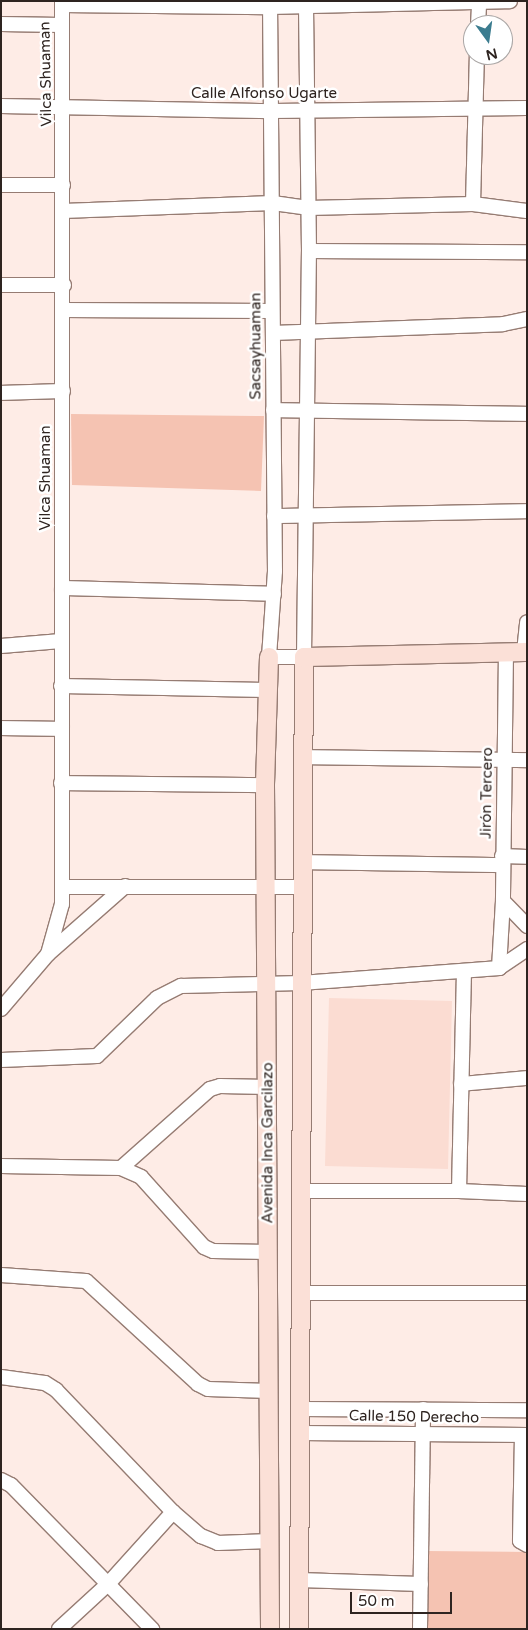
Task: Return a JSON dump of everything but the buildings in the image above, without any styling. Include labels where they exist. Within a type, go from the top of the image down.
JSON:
[{"type":"main road","points":[[299,1629],[304,657],[525,652]]},
{"type":"main road","name":"Avenida Inca Garcilazo","points":[[269,656],[266,690],[265,887],[268,983],[270,1629]]},
{"type":"street","points":[[62,3],[306,4],[479,3],[510,1]]},
{"type":"street","name":"Vilca Shuaman","points":[[48,954],[62,904],[61,640],[64,285],[62,3]]},
{"type":"street","points":[[478,15],[479,3]]},
{"type":"street","name":"Sacsayhuaman","points":[[269,656],[274,594],[273,111],[270,4]]},
{"type":"street","points":[[269,656],[304,657],[309,251],[306,4]]},
{"type":"street","points":[[1,24],[61,25]]},
{"type":"street","points":[[473,204],[476,65]]},
{"type":"street","name":"Calle Alfonso Ugarte","points":[[1,106],[273,111],[527,108]]},
{"type":"street","points":[[1,185],[63,185]]},
{"type":"street","points":[[63,210],[273,203],[308,208],[473,204],[527,210]]},
{"type":"street","points":[[309,251],[527,252]]},
{"type":"street","points":[[1,285],[64,285]]},
{"type":"street","points":[[63,310],[272,312]]},
{"type":"street","points":[[274,333],[503,324],[527,319]]},
{"type":"street","points":[[1,393],[63,391]]},
{"type":"street","points":[[273,410],[527,414]]},
{"type":"street","points":[[274,516],[527,511]]},
{"type":"street","points":[[62,588],[274,594]]},
{"type":"street","points":[[525,652],[527,622]]},
{"type":"street","points":[[1,646],[61,640]]},
{"type":"street","name":"Jirón Tercero","points":[[499,968],[503,901],[506,651]]},
{"type":"street","points":[[61,686],[266,690]]},
{"type":"street","points":[[1,728],[62,729]]},
{"type":"street","points":[[303,757],[527,760]]},
{"type":"street","points":[[62,783],[265,785]]},
{"type":"street","points":[[303,862],[502,861],[527,856]]},
{"type":"street","points":[[1,1009],[48,954],[125,886]]},
{"type":"street","points":[[62,887],[303,887]]},
{"type":"street","points":[[503,901],[527,926]]},
{"type":"street","points":[[1,1060],[97,1056],[170,990],[182,986],[302,983],[499,968],[527,949]]},
{"type":"street","points":[[459,1191],[464,971]]},
{"type":"street","points":[[460,1084],[527,1078]]},
{"type":"street","points":[[121,1168],[210,1089],[220,1086],[268,1087]]},
{"type":"street","points":[[1,1166],[121,1168],[140,1177],[204,1247],[213,1251],[269,1252]]},
{"type":"street","points":[[301,1191],[459,1191],[527,1194]]},
{"type":"street","points":[[1,1275],[86,1281],[95,1285],[198,1384],[217,1390],[269,1391]]},
{"type":"street","points":[[301,1293],[527,1293]]},
{"type":"street","points":[[1,1377],[45,1383],[56,1390],[173,1512],[210,1541],[270,1541]]},
{"type":"street","name":"Calle 150 Derecho","points":[[300,1409],[527,1410]]},
{"type":"street","points":[[420,1629],[423,1409]]},
{"type":"street","name":"Calle 150 Derecho","points":[[300,1433],[525,1435]]},
{"type":"street","points":[[525,1435],[520,1541],[527,1546]]},
{"type":"street","points":[[1,1480],[11,1485],[152,1629]]},
{"type":"street","points":[[59,1629],[108,1584],[173,1512]]},
{"type":"street","points":[[299,1580],[421,1584]]},
{"type":"shaded area","points":[[71,414],[264,416],[261,491],[72,485]]},
{"type":"shaded area","points":[[329,998],[452,1001],[448,1169],[325,1166]]},
{"type":"shaded area","points":[[426,1551],[527,1552],[527,1629],[424,1629]]}]
